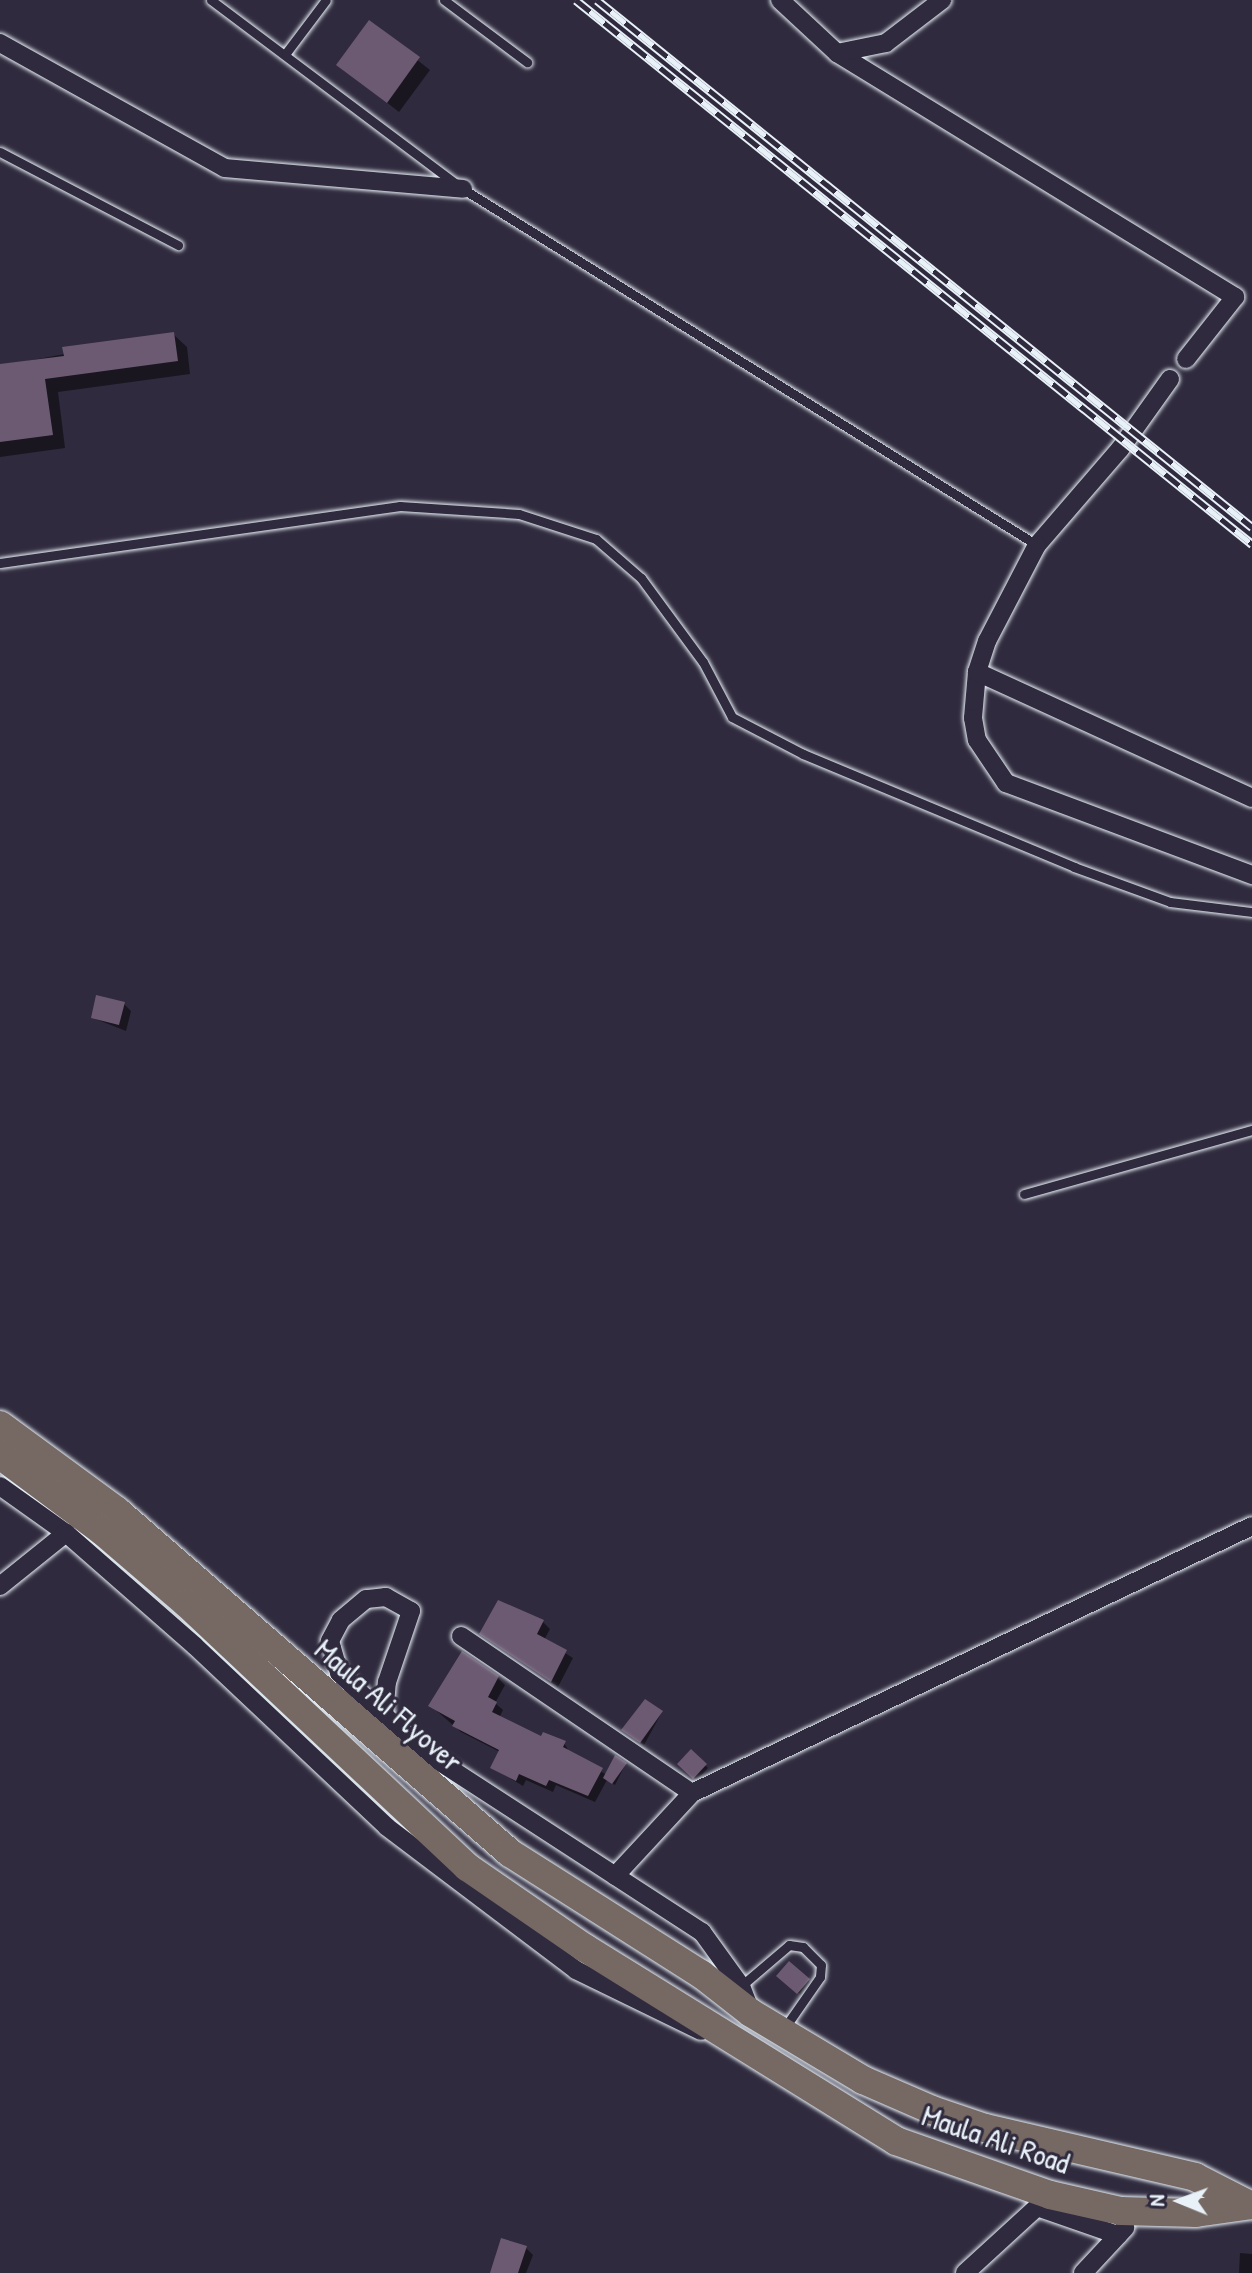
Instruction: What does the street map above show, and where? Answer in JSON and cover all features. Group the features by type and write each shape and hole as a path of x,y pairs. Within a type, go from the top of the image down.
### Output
{"main road":[{"name":"Maula Ali Flyover","path":"0,1425 117,1511 510,1853 701,1974 751,2013"},
{"name":"Maula Ali Flyover","path":"0,1455 102,1531 186,1603 467,1867 745,2047"},
{"name":"Maula Ali Road","path":"751,2013 863,2080 985,2128 1195,2177 1251,2205"},
{"name":"Maula Ali Road","path":"745,2047 896,2141 1044,2201 1138,2214 1251,2205"},
{"path":"802,2084 819,2053"},
{"path":"972,2171 985,2128"}],"street":[{"path":"780,0 837,53 1235,297 1186,359"},
{"path":"837,53 886,43 942,0"},
{"path":"0,43 225,168 463,189"},
{"path":"1170,379 1120,449 1037,545 977,672 977,740 1006,783 1252,875"},
{"path":"977,672 1252,798"},
{"path":"0,1486 66,1533 387,1827 475,1896 614,1991 745,2047"},
{"path":"615,1876 692,1793 1252,1526"},
{"path":"0,1586 66,1533"},
{"path":"384,1715 387,1682 411,1611 386,1597 351,1607 330,1641 339,1673 384,1715 423,1751 702,1932 741,1986 751,2013"},
{"path":"461,1636 692,1793"},
{"path":"965,2273 1044,2201 1118,2235"},
{"path":"1083,2273 1138,2214"}],"lane":[{"path":"211,0 286,53 463,189 1037,545"},
{"path":"286,53 326,0"},
{"path":"444,0 527,62"},
{"path":"0,152 178,245"},
{"path":"0,563 400,506 519,514 596,539 641,578 703,662 732,717 803,754 1074,867 1170,902 1252,912"},
{"path":"1024,1194 1252,1130"},
{"path":"741,1986 789,1945 803,1947 821,1965 820,1977 782,2030"}],"building":[{"path":"369,20 420,57 387,103 336,65"},
{"path":"174,332 178,361 45,379 53,435 0,442 0,364 64,356 62,347"},
{"path":"96,995 125,1002 119,1025 91,1018"},
{"path":"498,1600 544,1620 537,1634 567,1650 551,1682 479,1634"},
{"path":"462,1651 499,1676 488,1697 497,1702 492,1712 541,1736 543,1732 566,1741 563,1747 603,1768 588,1796 549,1780 546,1786 519,1774 516,1781 490,1768 499,1750 452,1726 455,1721 428,1706"},
{"path":"645,1699 663,1711 640,1743 621,1730"},
{"path":"691,1749 707,1764 693,1779 677,1764"},
{"path":"615,1755 627,1763 612,1784 603,1778"},
{"path":"789,1961 810,1979 797,1994 776,1976"},
{"path":"501,2238 527,2246 518,2273 490,2273"}],"railway":[{"path":"576,0 1252,544"},
{"path":"597,0 1252,527"}]}
